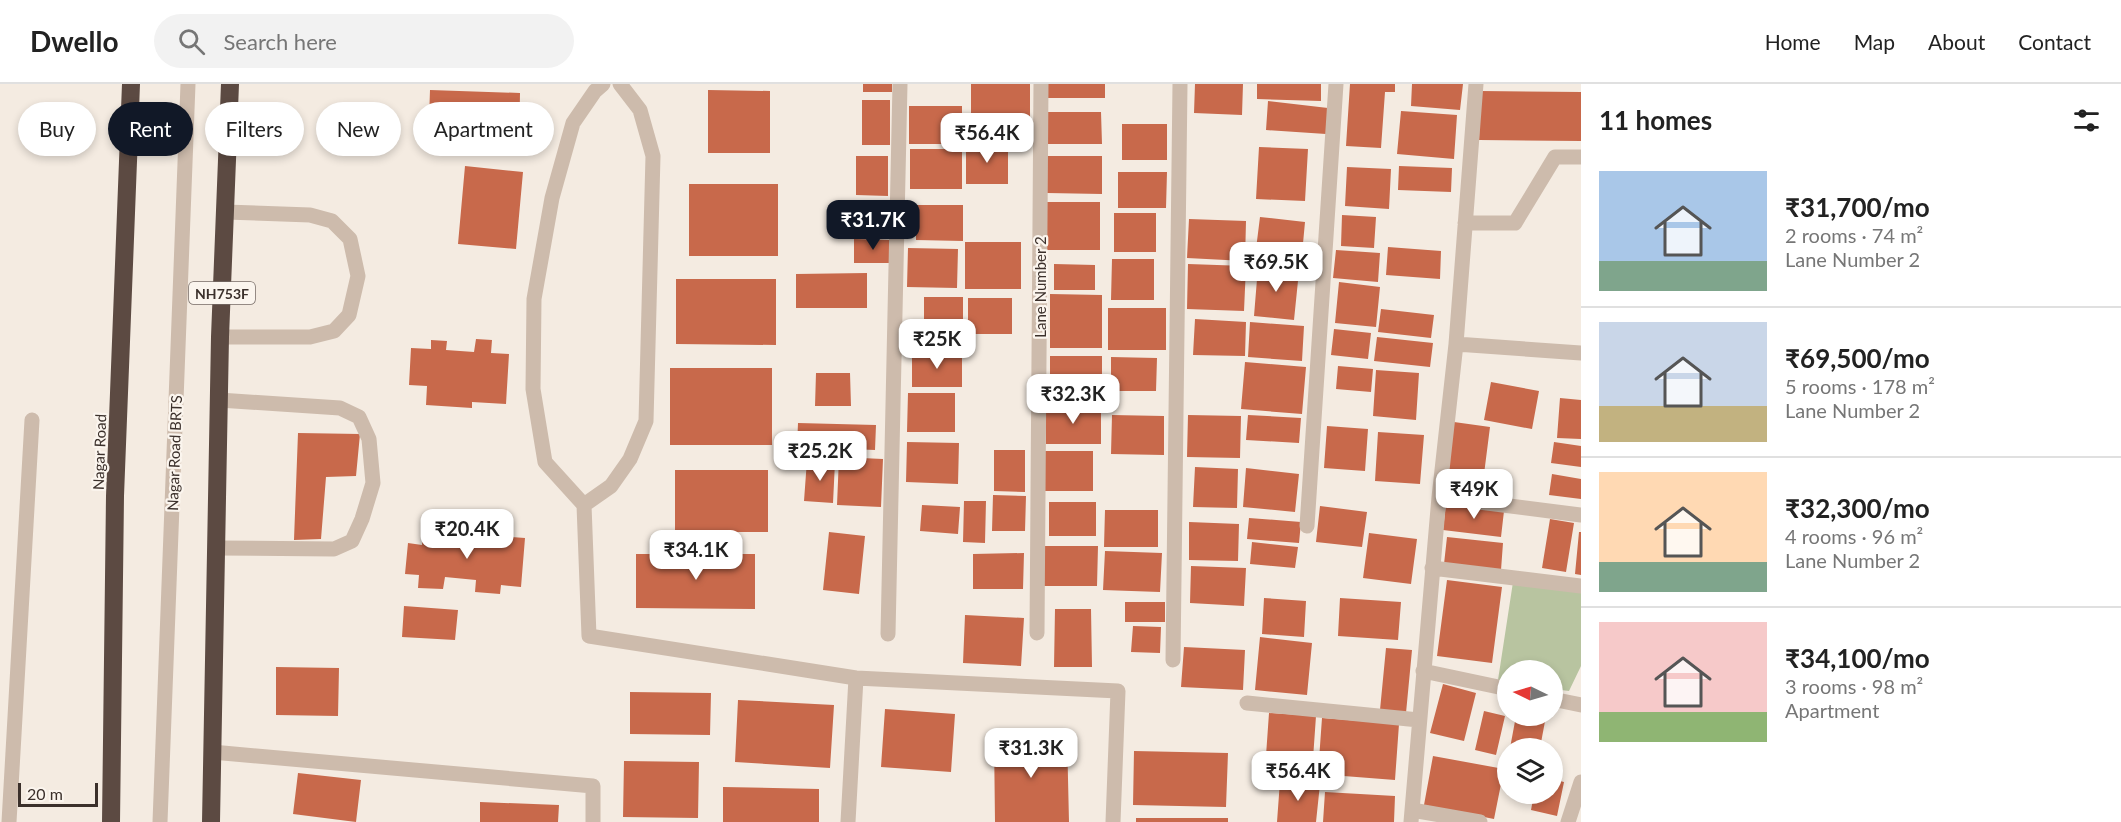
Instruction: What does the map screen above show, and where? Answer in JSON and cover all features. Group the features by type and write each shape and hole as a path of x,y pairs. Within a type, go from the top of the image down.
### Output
{"highway":[{"name":"Nagar Road","path":"111,822 115,496 131,84"},
{"name":"NH753F","path":"211,822 220,337 231,84"}],"street":[{"name":"Nagar Road BRTS","path":"160,822 188,84"},
{"path":"603,84 595,91 573,123 552,198 534,298 533,389 545,462 584,505 589,636 856,678 1118,691 1113,822"},
{"path":"584,505 611,486 630,459 646,421 653,156 640,110 620,84"},
{"path":"888,634 900,84"},
{"name":"Lane Number 2","path":"1037,633 1041,84"},
{"path":"1173,660 1180,84"},
{"path":"1307,526 1336,84"},
{"path":"1476,84 1456,344 1432,568 1411,816 1480,822"},
{"path":"1465,223 1515,223 1555,157 1581,157"},
{"path":"220,337 310,337 334,332 349,315 358,276 350,239 332,221 310,215 225,212"},
{"path":"1456,344 1581,352"},
{"path":"216,548 334,549 352,541 362,519 373,483 369,439 359,417 340,408 219,400"},
{"path":"9,822 32,420"},
{"path":"1439,497 1581,515"},
{"path":"1432,568 1581,586"},
{"path":"1423,671 1497,687"},
{"path":"848,822 856,678"},
{"path":"1563,701 1581,705"},
{"path":"1247,703 1419,720"},
{"path":"0,721 14,732"},
{"path":"212,752 592,786 593,822"},
{"path":"1568,822 1581,782"}],"green space":[{"path":"1513,582 1581,593 1581,666 1569,691 1563,690 1563,660 1501,660"}],"building":[{"path":"863,84 892,84 892,92 863,92"},
{"path":"971,84 1030,84 1030,130 971,130"},
{"path":"1048,84 1105,84 1105,98 1048,98"},
{"path":"1195,84 1243,84 1242,115 1194,113"},
{"path":"1257,84 1321,84 1321,101 1257,99"},
{"path":"1350,84 1395,84 1395,92 1385,92 1381,148 1346,146"},
{"path":"1412,84 1463,84 1460,110 1411,106"},
{"path":"430,90 520,93 520,102 430,102"},
{"path":"708,90 770,91 770,153 708,153"},
{"path":"1480,91 1581,92 1581,141 1479,140"},
{"path":"862,100 890,100 890,145 862,145"},
{"path":"1268,101 1328,108 1326,134 1266,130"},
{"path":"909,106 962,106 962,144 909,144"},
{"path":"1401,111 1457,115 1454,159 1397,154"},
{"path":"1046,112 1101,112 1102,144 1046,144"},
{"path":"1122,124 1167,124 1167,160 1122,160"},
{"path":"966,145 1008,145 1008,184 966,184"},
{"path":"1259,147 1308,149 1305,201 1256,199"},
{"path":"910,149 962,149 962,189 910,189"},
{"path":"856,156 888,156 888,196 856,195"},
{"path":"1047,156 1102,156 1102,194 1047,193"},
{"path":"465,166 523,172 516,249 458,244"},
{"path":"1399,166 1452,168 1451,192 1398,190"},
{"path":"1347,167 1391,169 1389,209 1345,206"},
{"path":"1118,172 1167,172 1166,208 1118,208"},
{"path":"689,184 778,184 778,256 689,256"},
{"path":"1044,202 1100,202 1100,250 1045,250"},
{"path":"916,205 963,205 963,241 916,240"},
{"path":"855,207 887,207 887,234 855,235"},
{"path":"1114,213 1156,213 1156,252 1114,252"},
{"path":"1342,215 1376,217 1374,248 1341,246"},
{"path":"1260,217 1305,222 1302,254 1256,249"},
{"path":"1189,219 1246,221 1245,261 1187,258"},
{"path":"854,239 891,240 892,263 854,263"},
{"path":"965,242 1021,242 1021,289 965,289"},
{"path":"1388,247 1441,251 1440,279 1386,275"},
{"path":"908,248 958,249 957,288 907,287"},
{"path":"1336,250 1380,253 1378,282 1333,278"},
{"path":"1112,259 1154,259 1154,300 1111,300"},
{"path":"1054,264 1095,265 1095,290 1054,290"},
{"path":"1188,264 1246,266 1244,311 1187,309"},
{"path":"1258,267 1299,271 1294,320 1254,316"},
{"path":"867,273 867,308 796,308 796,274"},
{"path":"676,279 776,279 776,345 676,344"},
{"path":"1339,282 1380,287 1376,327 1335,323"},
{"path":"1050,294 1102,295 1102,348 1050,348"},
{"path":"924,297 963,297 963,338 924,338"},
{"path":"968,298 1012,298 1012,334 968,334"},
{"path":"1108,308 1166,308 1166,350 1108,350"},
{"path":"1381,309 1434,315 1431,338 1378,332"},
{"path":"1195,319 1246,322 1245,356 1193,355"},
{"path":"1250,322 1304,326 1302,361 1248,357"},
{"path":"1334,329 1371,333 1368,359 1331,355"},
{"path":"1377,337 1433,343 1430,367 1374,361"},
{"path":"476,339 492,340 491,353 509,354 506,404 472,402 472,408 426,405 427,386 409,385 411,348 431,349 431,340 447,341 446,350 474,352"},
{"path":"912,352 962,352 962,387 912,387"},
{"path":"1050,356 1102,356 1102,393 1050,393"},
{"path":"1111,357 1157,358 1156,391 1111,391"},
{"path":"1245,362 1306,367 1302,414 1241,409"},
{"path":"1338,366 1373,369 1371,392 1336,389"},
{"path":"670,368 772,368 772,445 670,445"},
{"path":"1376,370 1419,373 1416,420 1373,416"},
{"path":"816,373 850,373 851,406 815,406"},
{"path":"1491,382 1539,391 1532,429 1484,420"},
{"path":"908,393 955,393 955,432 907,432"},
{"path":"1560,398 1581,400 1581,439 1557,438"},
{"path":"1046,406 1101,407 1101,444 1046,444"},
{"path":"1112,415 1164,416 1164,455 1111,454"},
{"path":"1188,415 1241,416 1240,458 1187,457"},
{"path":"1248,415 1301,418 1299,443 1246,440"},
{"path":"1454,422 1490,427 1483,482 1447,477"},
{"path":"798,423 876,425 875,450 797,447"},
{"path":"1327,426 1368,429 1365,471 1324,468"},
{"path":"1378,432 1424,435 1420,484 1375,481"},
{"path":"298,433 360,434 356,476 326,477 321,539 294,540"},
{"path":"907,442 959,443 958,484 906,482"},
{"path":"1554,442 1581,446 1581,467 1551,463"},
{"path":"994,450 1025,450 1025,492 994,491"},
{"path":"1044,451 1093,451 1093,491 1044,491"},
{"path":"839,457 883,459 881,507 837,505"},
{"path":"807,460 835,462 833,503 804,501"},
{"path":"1195,467 1238,469 1237,508 1193,507"},
{"path":"1246,468 1299,474 1295,512 1243,507"},
{"path":"675,470 768,470 768,532 675,532"},
{"path":"1552,474 1581,479 1581,499 1549,495"},
{"path":"993,495 1026,496 1025,531 992,531"},
{"path":"964,501 986,501 985,543 963,542"},
{"path":"1049,502 1096,502 1096,536 1049,536"},
{"path":"1446,504 1504,511 1501,537 1443,530"},
{"path":"922,505 960,507 958,534 920,531"},
{"path":"1320,506 1367,512 1362,547 1316,542"},
{"path":"1105,510 1158,510 1158,547 1104,547"},
{"path":"1249,518 1301,522 1299,543 1247,539"},
{"path":"1550,519 1574,523 1566,572 1542,568"},
{"path":"1189,522 1239,524 1238,561 1189,560"},
{"path":"423,530 525,538 521,587 501,585 500,594 475,592 476,580 445,577 443,589 418,588 419,575 405,574 408,543 422,545"},
{"path":"829,532 865,536 859,594 823,590"},
{"path":"1579,532 1581,532 1581,575 1575,574"},
{"path":"1369,533 1417,539 1411,584 1363,578"},
{"path":"1447,537 1503,543 1501,570 1444,564"},
{"path":"1252,542 1298,547 1295,568 1250,564"},
{"path":"1042,546 1098,546 1097,586 1042,586"},
{"path":"1105,551 1162,553 1160,592 1103,590"},
{"path":"1024,553 1023,589 973,589 973,554"},
{"path":"636,554 755,554 755,609 636,608"},
{"path":"1191,566 1246,568 1244,606 1190,603"},
{"path":"1447,580 1502,587 1492,663 1437,656"},
{"path":"1264,598 1306,601 1304,637 1262,634"},
{"path":"1340,598 1401,602 1398,640 1338,636"},
{"path":"1125,602 1165,602 1165,622 1125,622"},
{"path":"404,606 458,610 455,640 402,637"},
{"path":"1055,609 1091,609 1092,667 1054,667"},
{"path":"965,615 1024,618 1021,666 963,663"},
{"path":"1133,626 1161,627 1160,653 1131,652"},
{"path":"1260,637 1312,643 1307,695 1255,690"},
{"path":"1184,647 1245,650 1243,690 1181,687"},
{"path":"1386,648 1412,650 1406,713 1380,710"},
{"path":"276,667 339,668 338,716 276,715"},
{"path":"1443,684 1476,693 1464,741 1430,733"},
{"path":"630,692 711,693 710,735 630,734"},
{"path":"738,700 834,705 830,768 735,762"},
{"path":"885,709 955,714 951,772 881,767"},
{"path":"1484,711 1497,714 1497,726 1503,726 1500,738 1497,738 1496,755 1475,750"},
{"path":"1269,713 1316,716 1312,773 1265,770"},
{"path":"1322,718 1399,724 1395,780 1318,774"},
{"path":"1514,726 1544,726 1542,738 1512,738"},
{"path":"1067,735 1069,822 995,822 994,737"},
{"path":"1134,751 1228,753 1226,807 1133,805"},
{"path":"1433,756 1497,768 1497,804 1494,819 1424,805"},
{"path":"624,761 699,762 698,818 623,817"},
{"path":"298,773 361,780 356,822 293,814"},
{"path":"1280,781 1320,784 1316,822 1277,822"},
{"path":"723,787 819,789 819,822 723,822"},
{"path":"1325,792 1395,796 1394,822 1323,822"},
{"path":"480,802 559,805 558,822 480,822"},
{"path":"1532,804 1559,804 1557,816 1531,810"},
{"path":"1136,818 1228,818 1228,822 1136,822"}]}
